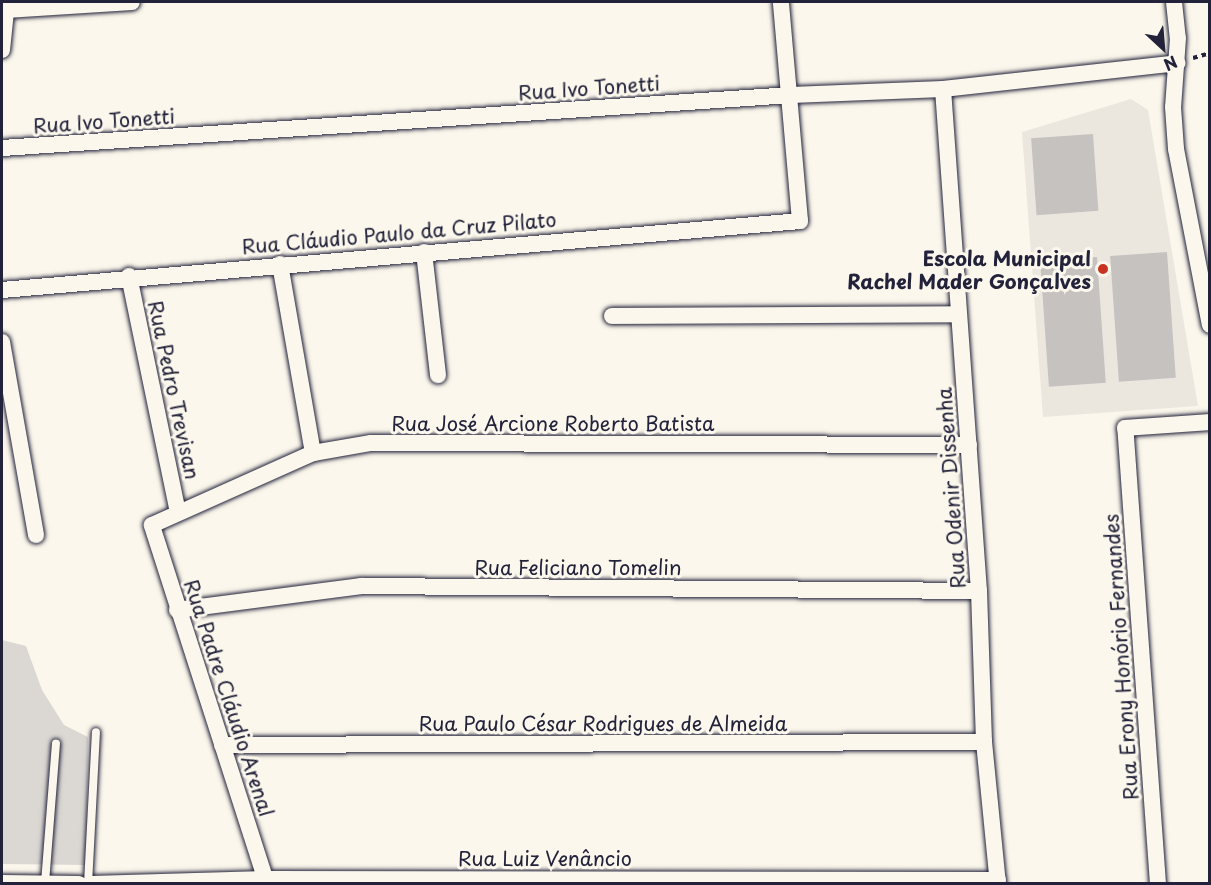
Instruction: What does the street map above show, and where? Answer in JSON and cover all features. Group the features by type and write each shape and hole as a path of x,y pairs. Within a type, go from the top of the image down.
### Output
{"street":[{"path":"2,50 7,6 132,2"},
{"path":"781,2 791,95"},
{"path":"1174,2 1178,63 1173,107 1176,148 1209,325"},
{"name":"Rua Ivo Tonetti","path":"2,148 791,95 943,89 1178,63"},
{"name":"Rua Odenir Dissenha","path":"943,89 979,591 984,742 998,882"},
{"name":"Rua Cláudio Paulo da Cruz Pilato","path":"2,290 129,276 800,221 791,95"},
{"path":"424,252 438,375"},
{"path":"280,264 313,453"},
{"name":"Rua Pedro Trevisan","path":"129,276 178,512"},
{"path":"612,316 959,314"},
{"path":"2,342 36,535"},
{"name":"Rua Erony Honório Fernandes","path":"1158,884 1125,429 1209,422"},
{"name":"Rua José Arcione Roberto Batista","path":"152,525 313,453 371,443 969,445"},
{"name":"Rua Padre Cláudio Arenal","path":"152,525 177,610 266,881"},
{"name":"Rua Feliciano Tomelin","path":"177,610 361,586 979,591"},
{"name":"Rua Paulo César Rodrigues de Almeida","path":"222,745 984,742"},
{"name":"Rua Luiz Venâncio","path":"90,884 266,881 998,882"},
{"path":"2,883 79,884"}],"lane":[{"path":"90,884 96,732"},
{"path":"45,883 56,743"}],"shaded area":[{"name":"Escola Municipal Rachel Mader Gonçalves","path":"1131,99 1148,110 1198,406 1043,417 1022,132"},
{"path":"2,640 26,646 42,690 64,725 88,737 86,865 2,864"}],"building":[{"path":"1093,134 1098,211 1037,215 1031,138"},
{"path":"1167,252 1176,378 1119,382 1110,256"},
{"path":"1097,257 1106,383 1049,387 1040,261"}],"place":[{"name":"Escola Municipal Rachel Mader Gonçalves","path":"1103,269"}]}
